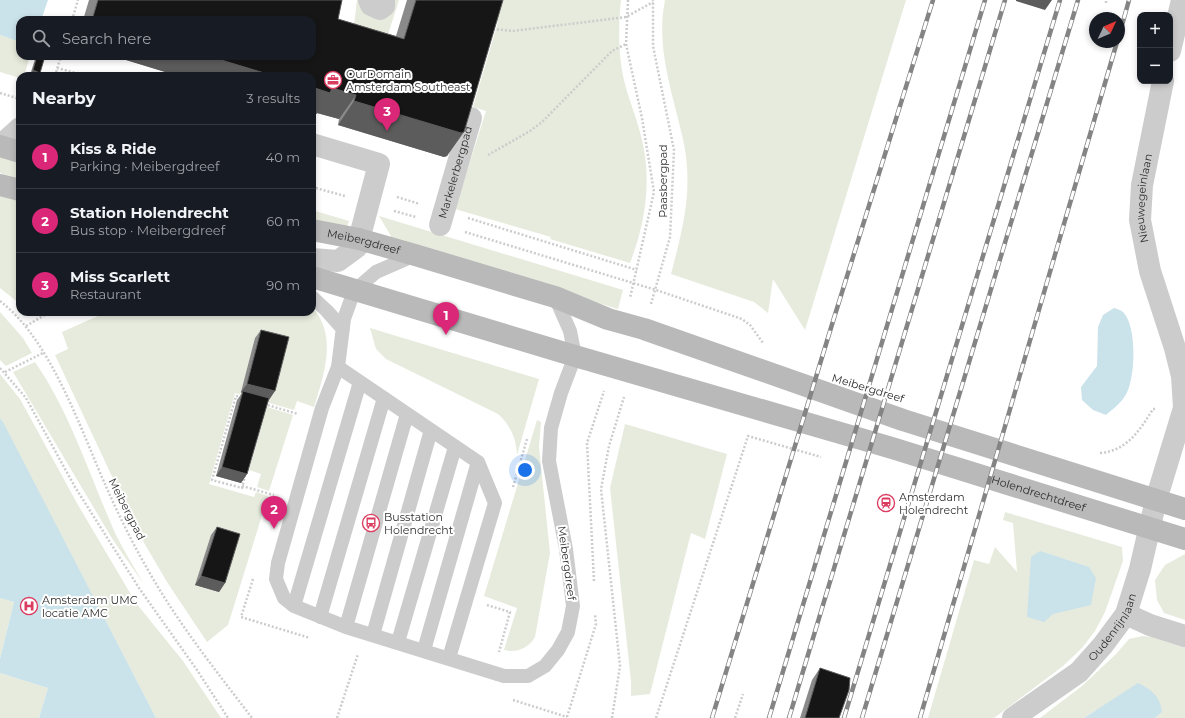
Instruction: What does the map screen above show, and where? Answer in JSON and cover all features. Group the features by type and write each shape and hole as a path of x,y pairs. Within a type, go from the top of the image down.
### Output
{"main road":[{"path":"0,146 16,151"},
{"path":"0,185 16,189"},
{"name":"Meibergdreef","path":"316,231 359,239 555,297 622,323 644,329 903,420 1156,500"},
{"path":"316,278 354,291 575,356 622,368"},
{"name":"Holendrechtdreef","path":"622,368 892,448 1185,539"},
{"path":"1156,500 1185,509"}],"street":[{"path":"369,0 371,5 378,9 384,7 384,0"},
{"path":"1171,48 1182,0"},
{"name":"Nieuwegeinlaan","path":"1156,500 1184,408 1182,376 1175,348 1150,271 1140,220 1142,185 1162,84"},
{"name":"Markelerbergpad","path":"442,218 471,118"},
{"path":"0,146 16,132"},
{"path":"316,145 380,164 357,248 338,261 316,259"},
{"name":"Oudenrijnlaan","path":"1014,718 1079,672 1103,645 1126,614 1140,569 1156,500"},
{"path":"1126,614 1150,625 1185,636"}],"lane":[{"name":"Meibergdreef","path":"415,255 376,272 354,291 344,319 338,367 322,408 278,563 276,580 284,598 294,606 346,627 373,634 504,676 528,676 545,666 558,650 568,632 573,606 566,549 549,461 551,428 561,393 575,356"},
{"path":"555,297 570,331 575,356"},
{"path":"316,301 343,329"},
{"path":"338,367 478,462 495,504 449,658"},
{"path":"294,606 360,382"},
{"path":"320,617 384,398"},
{"path":"346,627 407,414"},
{"path":"373,634 431,430"},
{"path":"398,642 455,447"},
{"path":"424,650 478,462"}],"path":[{"path":"73,16 78,0"},
{"name":"Paasbergpad","path":"622,323 634,284 654,192 642,118 626,44 626,17 628,0"},
{"path":"491,28 513,31 626,17 653,1"},
{"name":"Paasbergpad","path":"644,329 670,237 674,150 653,46 653,1"},
{"path":"456,169 482,159 530,131 542,122 612,51 626,44"},
{"path":"56,72 60,60"},
{"path":"58,68 72,72"},
{"path":"0,93 16,98"},
{"path":"372,190 442,218 637,270"},
{"path":"555,259 656,290 742,319 750,324 767,349"},
{"name":"Meibergpad","path":"0,301 16,314"},
{"name":"Meibergpad","path":"18,316 43,353 64,392 109,492 152,577 184,627 252,718"},
{"path":"26,326 43,316"},
{"path":"5,372 43,353"},
{"path":"0,368 26,398 75,486 139,588 197,670 228,718"},
{"path":"594,587 587,443 622,368"},
{"path":"612,718 620,666 601,489 622,368"},
{"path":"244,398 236,396 212,480 269,493"},
{"path":"258,402 293,412"},
{"path":"264,412 266,404"},
{"path":"1098,454 1116,450 1127,443 1139,432 1153,409 1184,408"},
{"path":"656,718 748,436"},
{"path":"242,486 246,471"},
{"path":"567,718 596,624 595,609"},
{"path":"337,718 358,653"},
{"path":"734,718 743,694"}],"shaded area":[{"path":"357,0 399,0 384,47 354,25"},
{"path":"493,0 621,0 619,33 621,66 642,140 645,156 647,187 640,233 630,263 550,239 551,237 455,209 486,111 473,107 498,22 488,18"},
{"path":"665,0 906,0 805,330 773,279 768,313 754,302 671,274 683,225 687,194 687,161 664,55 662,37"},
{"path":"0,35 16,41 16,60 29,60 25,72 16,72 16,77 0,72"},
{"path":"0,154 16,159 16,178 0,173"},
{"path":"0,192 16,197 16,301 0,288"},
{"path":"316,211 349,221 346,229 316,223"},
{"path":"379,216 623,290 618,309 390,240 391,236"},
{"path":"0,312 23,338 32,353 6,366 0,360"},
{"path":"316,312 320,318 325,330 327,343 325,369 314,407 297,401 294,410 235,393 209,484 254,497 256,492 268,496 228,625 207,642 167,582 140,536 55,355 68,349 62,332 98,316 316,316"},
{"path":"370,328 539,379 517,455 512,433 498,414 386,359 376,349"},
{"path":"35,362 48,382 70,424 116,535 143,583 113,540 13,372"},
{"path":"0,374 20,399 78,505 136,603 183,661 221,718 156,718 0,418"},
{"path":"267,407 293,415 269,491 257,487 261,474 249,470"},
{"path":"537,420 541,422 539,447 550,553 535,637 529,645 521,649 508,651 504,650 517,608 484,596"},
{"path":"625,424 727,454 705,539 691,533 650,694 631,696 631,681 610,488"},
{"path":"1005,512 1122,547 1123,561 1105,612 1095,631 1082,648 1063,666 994,718 928,718 974,560 989,564 995,547 1017,572 1013,523 1003,520"},
{"path":"1185,554 1185,620 1164,613 1157,600 1155,580 1165,565"},
{"path":"0,598 14,602 0,659"},
{"path":"1142,636 1153,637 1185,646 1185,718 1155,718 1162,712 1096,710 1084,718 1040,718 1082,686 1116,654 1129,639"},
{"path":"0,673 48,688 39,718 0,718"}],"water":[{"path":"0,0 48,0 42,16 16,16 16,41 0,35"},
{"path":"1114,308 1122,311 1128,319 1133,338 1133,362 1128,390 1124,398 1106,415 1093,410 1082,400 1081,387 1097,366 1098,327 1103,315"},
{"path":"0,418 156,718 39,718 48,688 0,673 0,659 14,602 0,598"},
{"path":"1040,551 1089,567 1096,578 1091,605 1053,614 1044,622 1027,617 1031,557"},
{"path":"1138,683 1154,694 1161,706 1162,712 1155,718 1084,718"}],"building":[{"path":"98,0 342,0 338,19 404,39 416,0 503,0 464,132 461,133 354,101 356,95 332,88 330,93 316,88 316,72 261,72 221,60 316,60 316,16 93,16"},
{"path":"36,60 44,60 40,72 33,70"},
{"path":"261,330 289,337 275,391 247,384"},
{"path":"243,391 269,398 247,474 222,467"},
{"path":"217,527 240,534 225,583 201,576"},
{"path":"820,668 850,678 849,690 839,718 805,718"}],"railway":[{"path":"712,718 933,0"},
{"path":"769,718 985,0"},
{"path":"789,718 1005,0"},
{"path":"844,718 1060,0"},
{"path":"862,718 1078,0"},
{"path":"1125,14 1129,0"},
{"path":"920,718 1115,48"}],"place":[{"name":"OurDomain Amsterdam Southeast","path":"333,80"},
{"name":"Miss Scarlett","path":"387,131"},
{"name":"Kiss & Ride","path":"446,335"},
{"name":"Amsterdam Holendrecht","path":"886,503"},
{"name":"Busstation Holendrecht","path":"371,523"},
{"name":"Station Holendrecht","path":"274,529"},
{"name":"Amsterdam UMC locatie AMC","path":"29,606"}]}
